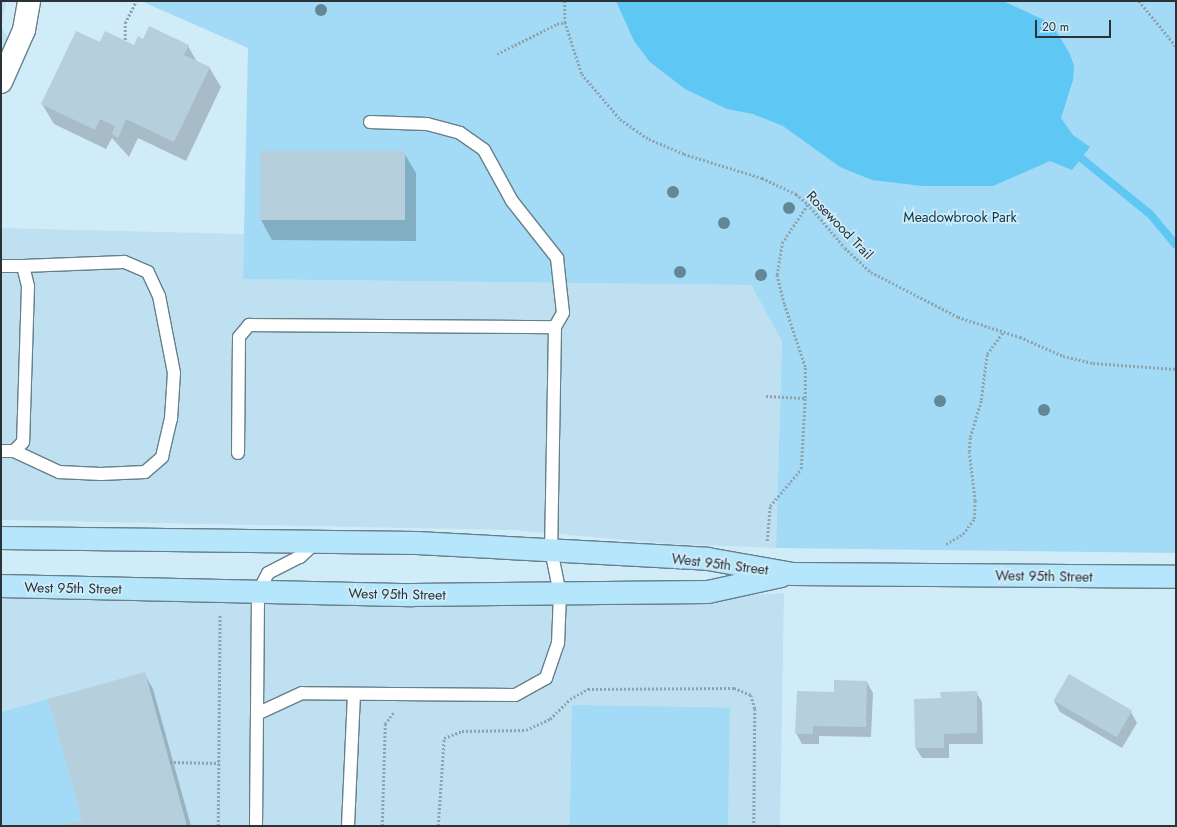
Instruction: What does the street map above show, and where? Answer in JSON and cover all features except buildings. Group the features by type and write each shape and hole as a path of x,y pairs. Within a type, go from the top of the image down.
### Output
{"main road":[{"name":"West 95th Street","path":"1,538 417,542 708,559 792,574 1176,577"},
{"name":"West 95th Street","path":"1,586 412,595 708,592 792,574"}],"street":[{"path":"1,82 24,30 29,1"}],"lane":[{"path":"259,713 302,693 354,695 515,695 546,678 558,643 560,594 551,550 556,327 563,313 557,258 512,201 484,150 460,133 427,124 370,122"},
{"path":"1,266 124,262 148,272 159,296 174,373 171,419 162,457 145,472 101,474 59,472 14,451 1,451"},
{"path":"14,451 23,442 28,286 23,266"},
{"path":"238,453 239,337 249,325 556,327"},
{"path":"256,826 259,713 258,592 268,573 300,557 317,541"},
{"path":"348,826 354,695"}],"path":[{"path":"125,40 125,23 136,1"},
{"name":"Rosewood Trail","path":"565,1 565,22 572,50 582,74 620,119 649,139 684,154 762,178 796,194 808,204 846,248 871,272 958,317 1003,332 1063,356 1093,363 1176,369"},
{"path":"1139,1 1176,46"},
{"path":"497,54 565,22"},
{"path":"767,541 770,506 801,469 805,398 805,367 779,286 778,275 782,243 808,204"},
{"path":"946,544 963,534 974,519 976,500 969,452 970,437 981,400 987,354 1003,332"},
{"path":"766,396 805,398"},
{"path":"218,826 220,612"},
{"path":"438,826 444,738 462,731 526,730 550,719 570,699 588,689 734,688 751,695 755,709 754,826"},
{"path":"382,826 385,724 394,712"},
{"path":"170,762 219,763"}],"shaded area":[{"path":"1,1 6,1 1,26"},
{"path":"616,1 1003,1 1044,20 1054,28 1070,54 1074,66 1073,80 1061,118 1073,135 1090,147 1072,170 1050,161 993,186 922,186 872,180 840,167 783,126 753,114 727,109 685,89 650,62 634,41"},
{"path":"1,26 8,38 1,56"},
{"path":"1,228 244,234 243,279 751,285 782,341 776,548 672,544 512,530 1,520"},
{"path":"784,593 780,826 1,826 1,596 598,605"}],"green space":[{"name":"Meadowbrook Park","path":"141,1 1176,1 1176,553 776,548 782,341 751,285 243,279 248,48"},
{"path":"48,699 82,819 56,826 1,826 1,712"},
{"path":"572,705 730,708 728,826 570,826"}],"waterway":[{"path":"1081,158 1150,214 1176,245"}]}
